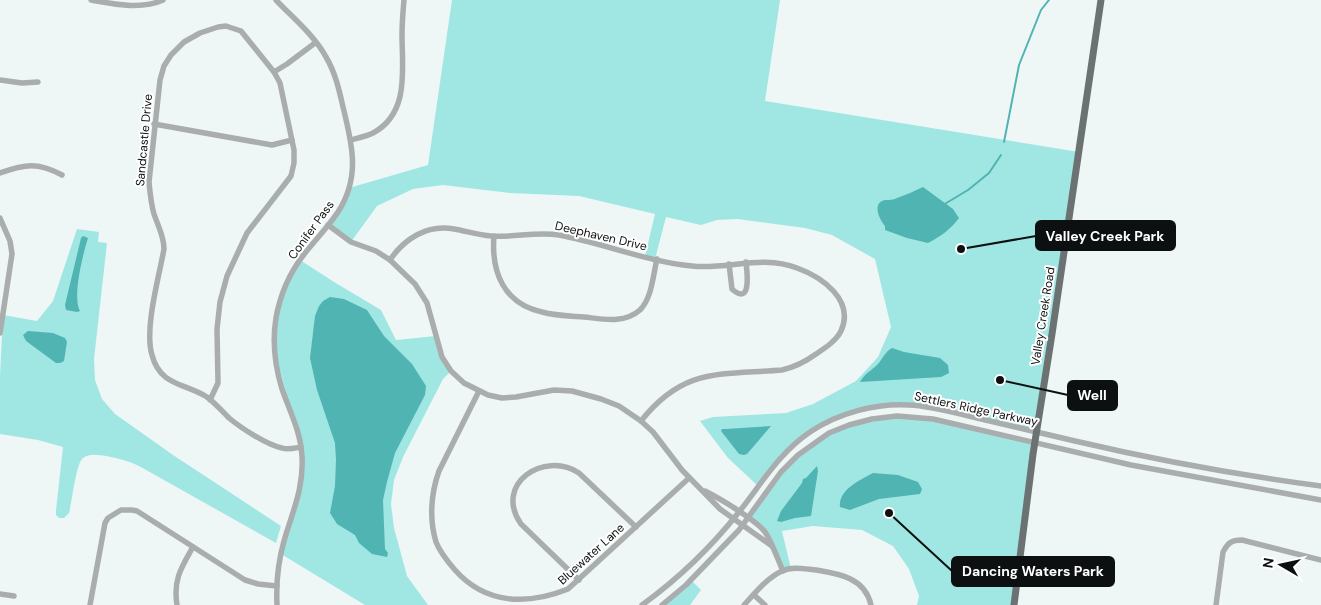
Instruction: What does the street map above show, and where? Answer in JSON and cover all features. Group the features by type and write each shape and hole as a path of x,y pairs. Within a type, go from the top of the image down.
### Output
{"main road":[{"name":"Valley Creek Road","path":"1014,605 1036,432 1101,0"}],"street":[{"path":"91,0 124,5 141,5 163,0"},
{"name":"Conifer Pass","path":"276,0 326,56 336,78 351,140 353,162 350,185 343,203 294,270 283,294 276,320 274,351 276,366 296,422 303,468 300,490 284,543 277,586 277,605"},
{"path":"351,140 373,133 381,127 391,116 400,100 403,88 402,33 404,0"},
{"name":"Sandcastle Drive","path":"210,400 218,383 217,329 223,290 234,259 247,233 291,176 295,156 283,94 274,72 241,31 226,26 200,33 184,42 171,55 164,66 160,80 150,169 150,198 164,242 164,249 150,328 150,348 155,364 174,383 200,393 230,419 269,443 284,449 301,447"},
{"path":"274,72 315,43"},
{"path":"0,80 22,83 38,82"},
{"path":"154,124 180,127 272,145 292,140"},
{"path":"0,174 17,167 30,165 41,166 62,176"},
{"path":"0,218 10,241 12,254 0,333"},
{"path":"328,225 351,242 376,251 390,260 415,284 427,303 442,357 452,372 464,382 488,395 502,398 554,390 572,391 609,402 629,412 657,436 689,478 720,509 772,546"},
{"name":"Deephaven Drive","path":"390,260 407,240 420,233 437,228 452,228 494,236 554,234 694,266 746,262 769,262 787,265 805,271 830,287 839,297 843,310 843,324 838,336 806,362 793,368 782,370 709,376 692,380 662,397 641,421"},
{"path":"494,236 494,264 500,281 515,300 543,313 614,320 628,317 639,310 647,300 657,259"},
{"path":"728,264 732,289 740,293 745,291 748,285 746,262"},
{"name":"Bluewater Lane","path":"479,391 434,484 432,522 437,543 459,575 472,586 496,600 521,604 539,602 560,594 579,580 689,478"},
{"name":"Settlers Ridge Parkway","path":"642,605 663,590 733,520 772,466 795,444 811,431 858,411 897,405 921,406 1133,454 1254,477 1321,486"},
{"name":"Settlers Ridge Parkway","path":"662,605 686,585 743,526 781,472 798,455 829,433 860,421 897,416 920,417 1131,465 1321,500"},
{"path":"579,580 520,524 515,516 512,509 512,497 514,490 524,477 548,465 556,464 572,468 636,527"},
{"path":"703,490 749,518 764,530 783,570"},
{"path":"90,605 105,523 116,512 127,509 137,512 245,580 258,584 277,586"},
{"path":"1216,605 1223,552 1227,544 1233,540 1242,540 1321,560"},
{"path":"176,605 175,589 178,574 193,547"},
{"path":"744,605 769,580 783,570 804,568 844,575 865,590 871,605"},
{"path":"0,594 14,596"},
{"path":"754,595 764,605"}],"shaded area":[{"path":"452,0 780,0 765,101 1079,152 1036,432 921,406 897,405 845,415 799,440 758,486 728,458 700,421 713,417 786,413 813,404 856,381 878,357 891,327 875,259 832,235 805,228 737,219 717,220 701,225 666,217 655,259 645,256 655,214 579,196 510,193 443,185 413,189 377,206 351,242 328,225 349,188 428,165"},
{"path":"923,187 953,209 959,218 956,222 928,243 885,230 878,212 878,204 885,200 896,199"},
{"path":"77,229 99,232 98,242 107,243 94,359 95,380 102,399 115,414 173,455 281,526 276,543 139,466 100,455 88,455 81,461 76,475 69,513 64,518 59,518 56,515 56,510 63,447 38,440 0,434 3,315 37,321 53,301"},
{"path":"83,236 88,238 79,275 77,296 80,311 77,312 66,310 65,305"},
{"path":"300,260 381,310 396,340 436,336 437,346 451,371 443,379 403,457 394,480 391,504 394,528 407,576 428,605 365,605 281,554 293,515 302,455 275,351 279,305"},
{"path":"330,297 344,299 367,310 384,336 412,364 426,386 425,395 395,453 387,482 383,500 387,557 372,554 359,543 355,535 337,524 330,513 335,486 335,443 317,390 310,358 315,316 319,306"},
{"path":"28,331 53,333 65,338 67,342 64,361 56,363 26,341 23,335"},
{"path":"892,348 940,358 948,365 949,373 941,377 860,382"},
{"path":"909,416 1035,443 1014,605 917,605 919,596 909,569 893,546 862,530 813,526 782,531 791,569 783,571 769,538 749,518 770,486 807,447 849,425"},
{"path":"771,426 747,454 744,455 739,454 721,431 722,429"},
{"path":"817,466 818,471 811,516 781,522 777,521 781,511 803,479"},
{"path":"873,473 898,475 918,482 922,489 920,494 879,499 850,510 840,507 840,501 846,491 856,482"},
{"path":"691,580 701,590 690,605 662,605"}],"waterway":[{"path":"1004,142 1019,65 1041,10 1049,0"},
{"path":"943,205 968,190 989,173 1001,155"}],"place":[{"name":"Valley Creek Park","path":"961,249"},
{"name":"Well","path":"1000,380"},
{"name":"Dancing Waters Park","path":"889,513"}]}
